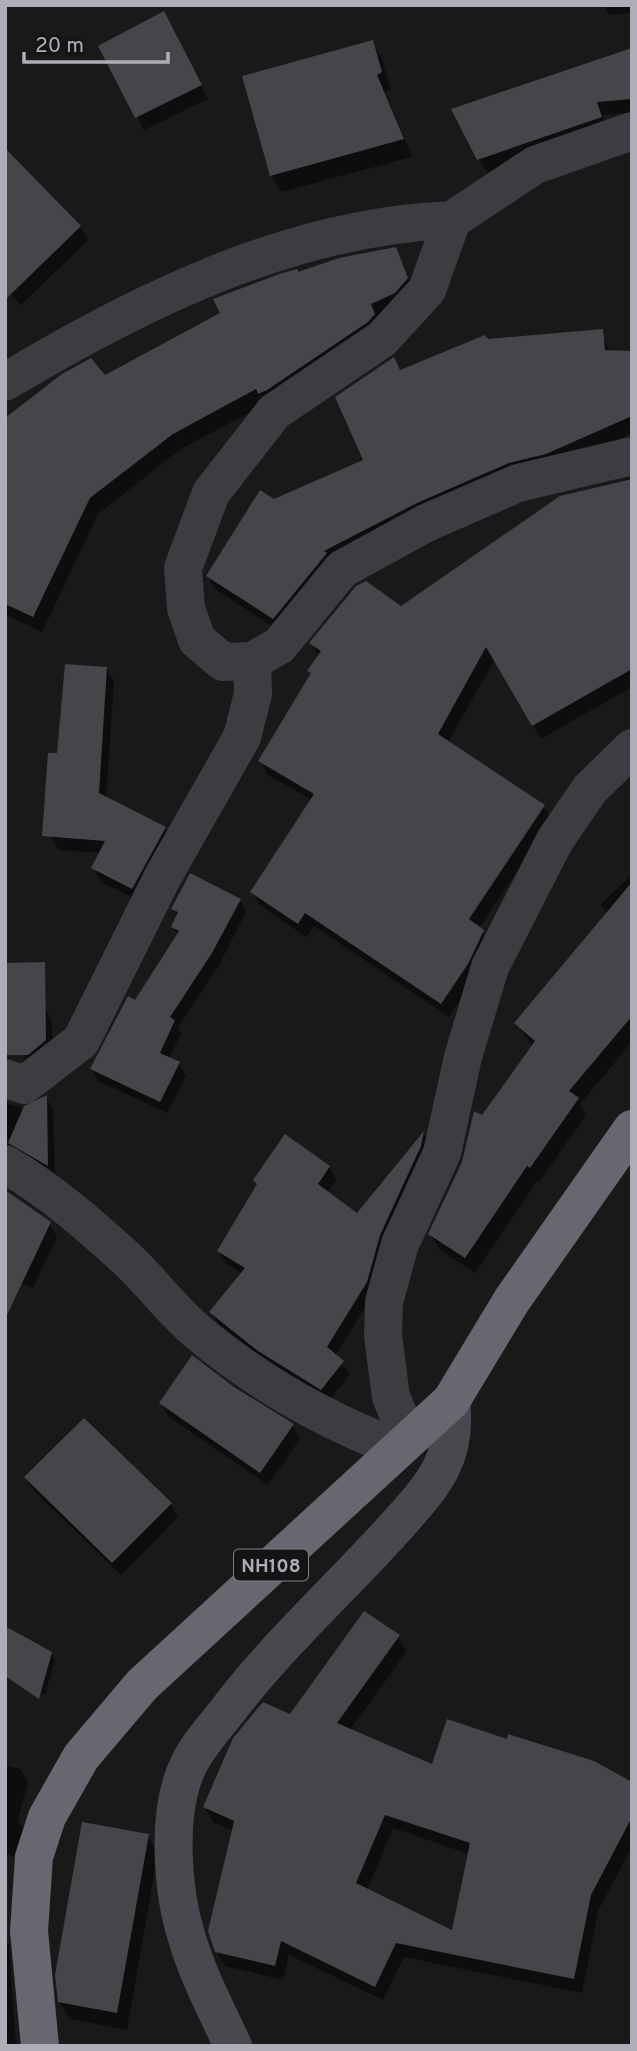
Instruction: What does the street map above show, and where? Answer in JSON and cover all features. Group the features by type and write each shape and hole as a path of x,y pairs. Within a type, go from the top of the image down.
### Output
{"highway":[{"name":"NH108","path":"40,2046 29,1931 34,1857 47,1817 81,1757 142,1685 402,1443 451,1401 512,1300 632,1129"}],"street":[{"path":"5,382 77,339 242,264 357,229 452,220 536,165 632,131"},
{"path":"452,220 428,290 382,338 274,412 211,493 183,568 187,608 197,640 223,662 252,661 279,646 342,569 426,523 518,483 632,456"},
{"path":"5,1078 24,1085 81,1041 162,878 242,737 253,694 252,661"},
{"path":"5,1164 56,1197 130,1263 198,1333 272,1389 349,1429 402,1443 391,1397 383,1336 384,1302 400,1244 442,1153 463,1057 490,967 555,841 590,789 632,748"},
{"path":"233,2046 187,1937 176,1874 175,1816 188,1766 249,1682 303,1623 352,1576 425,1493 443,1465 455,1428 451,1401"}],"building":[{"path":"164,11 202,85 135,118 98,46"},
{"path":"373,40 382,72 377,75 404,139 270,176 242,76"},
{"path":"632,48 632,99 597,102 602,117 477,160 451,109"},
{"path":"5,148 81,226 5,300"},
{"path":"396,247 408,278 395,293 371,304 375,314 368,322 267,390 258,394 256,389 173,434 90,498 33,617 5,604 5,418 62,374 91,358 105,375 220,313 213,299 282,273 298,269 298,272 339,258"},
{"path":"603,329 605,350 632,351 632,416 546,454 509,463 417,503 324,551 327,553 273,619 206,576 260,490 274,499 363,460 335,397 394,357 400,370 485,335 488,339"},
{"path":"632,479 632,669 532,726 486,647 438,734 545,805 469,919 484,930 468,964 441,1004 305,913 298,924 250,892 314,794 258,761 311,673 307,671 321,651 309,643 356,586 366,581 401,606 560,496"},
{"path":"65,664 107,667 99,793 166,827 132,889 91,868 105,841 42,836 48,753 57,753"},
{"path":"190,873 241,899 212,953 170,1017 175,1020 160,1053 180,1062 160,1102 90,1069 128,996 135,1000 179,931 171,927 178,912 171,909"},
{"path":"632,882 632,1016 569,1091 579,1098 530,1168 527,1166 465,1258 428,1234 462,1162 474,1111 482,1115 535,1041 514,1023"},
{"path":"45,962 46,1040 28,1055 5,1055 5,963"},
{"path":"47,1095 48,1166 8,1143 24,1106"},
{"path":"424,1131 421,1146 380,1235 367,1282 327,1347 344,1361 321,1390 258,1351 209,1312 245,1268 217,1251 257,1184 253,1180 285,1134 330,1166 318,1184 357,1213"},
{"path":"5,1190 51,1222 5,1319"},
{"path":"192,1355 234,1387 294,1424 260,1473 159,1403"},
{"path":"84,1418 172,1503 112,1563 24,1477"},
{"path":"364,1611 400,1635 337,1723 432,1764 447,1719 507,1739 508,1734 594,1761 632,1782 632,1817 591,1895 574,1979 396,1943 375,1987 281,1941 275,1966 215,1952 208,1931 234,1821 203,1807 233,1738 263,1702 290,1714","holes":["385,1815 470,1843 452,1930 356,1883"]},
{"path":"5,1626 52,1652 39,1699 5,1676"},
{"path":"82,1822 149,1834 117,2013 58,2002 55,1975"}]}
